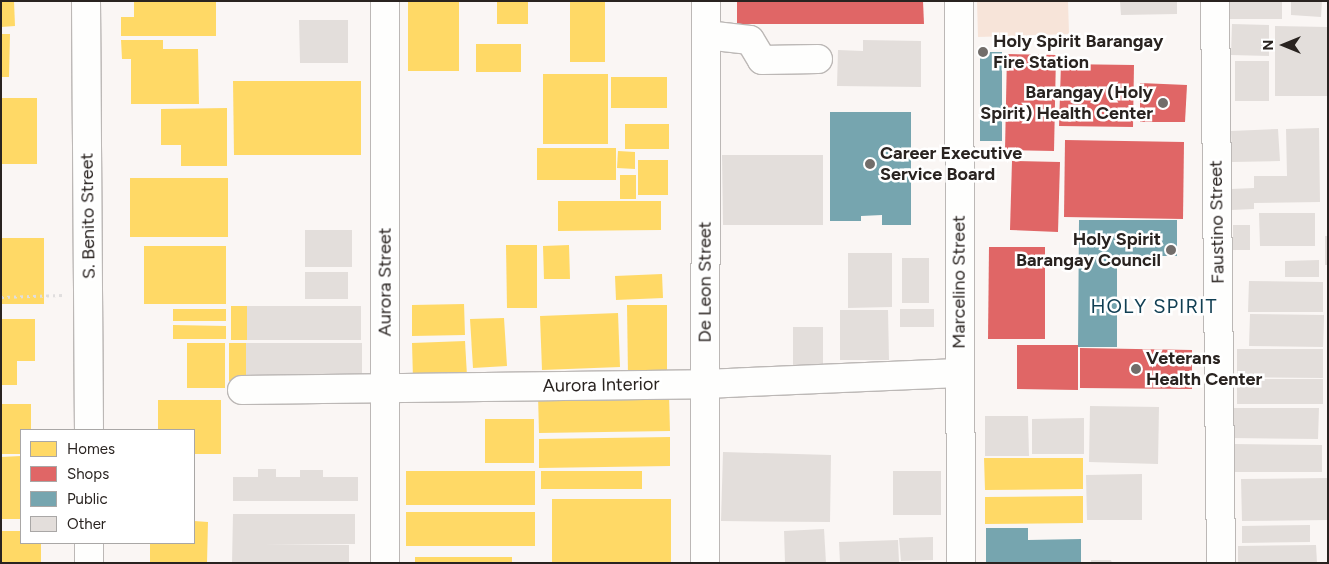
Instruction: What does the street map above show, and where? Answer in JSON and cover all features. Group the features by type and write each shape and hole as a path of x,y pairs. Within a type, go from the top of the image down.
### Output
{"street":[{"name":"S. Benito Street","path":"86,1 89,429"},
{"name":"Aurora Street","path":"385,1 385,563"},
{"name":"De Leon Street","path":"705,563 706,1"},
{"name":"Marcelino Street","path":"958,1 961,563"},
{"name":"Faustino Street","path":"1215,1 1221,563"},
{"path":"706,35 750,40 762,60 818,58"},
{"name":"Aurora Interior","path":"242,390 705,384 959,373"},
{"path":"89,544 89,563"}],"path":[{"path":"1,297 89,294"}],"shaded area":[{"path":"977,1 1068,1 1069,34 978,37"}],"building: Homes":[{"path":"1,1 14,1 15,26 1,27"},
{"path":"134,1 216,1 216,36 121,36 121,17 134,17"},
{"path":"408,1 459,1 459,71 408,71"},
{"path":"497,1 528,1 528,24 497,24"},
{"path":"570,1 605,1 605,62 570,62"},
{"path":"1,34 10,34 9,77 1,77"},
{"path":"121,40 163,40 163,49 198,49 199,104 131,104 131,59 122,59"},
{"path":"476,44 521,44 521,72 476,72"},
{"path":"543,74 608,74 608,144 543,144"},
{"path":"611,77 667,77 667,108 611,108"},
{"path":"233,81 361,81 361,155 234,155"},
{"path":"1,98 37,98 37,164 1,164"},
{"path":"227,108 227,166 181,166 181,145 161,145 161,109"},
{"path":"625,124 669,124 669,149 625,149"},
{"path":"537,148 616,148 616,180 537,180"},
{"path":"618,151 635,152 635,169 617,168"},
{"path":"638,160 668,160 668,195 638,195"},
{"path":"620,175 636,175 636,199 620,199"},
{"path":"130,178 228,178 228,237 130,237"},
{"path":"558,201 661,201 661,230 558,231"},
{"path":"1,238 44,238 44,304 1,304"},
{"path":"506,245 537,245 537,308 507,308"},
{"path":"569,245 570,279 544,279 543,246"},
{"path":"144,246 226,246 226,304 144,304"},
{"path":"662,274 663,298 616,300 615,276"},
{"path":"464,304 465,335 412,336 412,305"},
{"path":"627,305 667,305 667,375 628,376"},
{"path":"231,306 247,306 247,340 231,340"},
{"path":"173,309 226,309 226,321 173,321"},
{"path":"618,313 620,367 542,370 540,316"},
{"path":"504,318 507,366 473,368 470,319"},
{"path":"1,319 35,319 35,361 17,361 17,385 1,385"},
{"path":"173,325 226,326 226,339 173,339"},
{"path":"465,341 467,376 413,379 412,343"},
{"path":"187,343 225,343 225,388 187,388"},
{"path":"229,343 246,343 246,381 229,381"},
{"path":"669,394 670,431 539,433 538,395"},
{"path":"158,400 221,400 221,454 195,454 195,429 158,429"},
{"path":"1,404 31,404 31,429 20,429 20,454 1,454"},
{"path":"485,419 534,419 534,463 485,463"},
{"path":"670,437 670,466 539,468 539,439"},
{"path":"20,456 20,519 1,519 1,457"},
{"path":"984,458 1083,458 1083,489 985,490"},
{"path":"406,471 535,471 535,505 406,505"},
{"path":"541,471 642,471 642,489 541,489"},
{"path":"1083,496 1083,523 985,524 985,497"},
{"path":"552,499 671,499 671,563 552,563"},
{"path":"406,512 535,512 535,546 406,546"},
{"path":"195,521 208,522 207,563 150,563 150,544 195,544"},
{"path":"1,531 20,531 20,544 41,544 41,563 1,563"},
{"path":"415,557 512,557 512,563 415,563"}],"building: Shops":[{"path":"737,1 923,1 924,24 737,24"},
{"path":"1007,54 1056,55 1054,151 1005,150"},
{"path":"1061,64 1134,65 1133,127 1059,126"},
{"name":"Barangay (Holy Spirit) Health Center","path":"1140,83 1187,85 1185,122 1140,122"},
{"path":"1065,140 1184,142 1183,219 1064,217"},
{"path":"1012,161 1060,162 1058,232 1010,230"},
{"path":"989,247 1045,247 1045,339 988,339"},
{"path":"1017,345 1078,345 1078,390 1017,389"},
{"name":"Veterans Health Center","path":"1080,348 1192,350 1192,389 1080,388"}],"building: Public":[{"path":"980,52 1002,52 1002,141 980,141"},
{"name":"Career Executive Service Board","path":"830,112 911,112 911,225 882,225 882,215 861,216 861,221 830,221"},
{"path":"1079,220 1177,220 1177,256 1117,256 1117,347 1078,347"},
{"path":"986,528 1028,528 1028,540 1081,539 1081,563 986,563"}],"building: Other":[{"path":"1120,1 1177,1 1177,14 1121,15"},
{"path":"1226,1 1282,1 1282,19 1226,19"},
{"path":"1291,1 1322,1 1321,17 1291,15"},
{"path":"299,20 348,20 348,63 300,63"},
{"path":"1232,24 1269,25 1269,56 1231,55"},
{"path":"1275,26 1327,27 1327,96 1275,96"},
{"path":"863,40 921,41 921,87 837,86 838,50 863,51"},
{"path":"1235,61 1269,61 1269,101 1235,101"},
{"path":"1319,128 1320,202 1254,203 1254,209 1231,210 1231,189 1254,188 1254,176 1287,176 1286,129"},
{"path":"1278,129 1280,161 1232,162 1231,131"},
{"path":"722,155 823,155 823,225 723,225"},
{"path":"1259,213 1315,213 1315,246 1260,246"},
{"path":"1233,225 1250,225 1250,250 1233,250"},
{"path":"305,230 352,230 352,267 305,267"},
{"path":"1325,236 1328,236 1328,265 1325,265"},
{"path":"848,253 892,253 892,307 848,308"},
{"path":"902,258 929,258 929,303 902,303"},
{"path":"1319,260 1319,277 1285,277 1285,261"},
{"path":"305,272 348,272 348,299 305,299"},
{"path":"1249,281 1323,282 1323,312 1248,312"},
{"path":"247,306 361,306 361,340 247,340"},
{"path":"900,309 934,309 934,327 900,327"},
{"path":"840,310 888,310 889,360 840,360"},
{"path":"1250,314 1324,315 1323,347 1249,346"},
{"path":"793,327 823,327 823,365 793,365"},
{"path":"246,343 362,343 362,381 246,381"},
{"path":"1237,349 1323,349 1323,378 1237,377"},
{"path":"1237,379 1323,379 1323,404 1237,404"},
{"path":"1090,406 1159,407 1158,464 1089,462"},
{"path":"1232,408 1319,408 1318,439 1231,438"},
{"path":"985,416 1028,416 1029,456 985,456"},
{"path":"1084,418 1084,454 1032,454 1032,419"},
{"path":"1233,444 1322,445 1322,472 1232,472"},
{"path":"723,452 831,455 830,522 721,521"},
{"path":"258,469 276,469 276,477 300,477 300,470 323,470 323,477 358,477 358,501 233,501 233,477 258,477"},
{"path":"893,471 941,471 941,515 893,515"},
{"path":"1142,474 1142,520 1087,520 1086,475"},
{"path":"1327,478 1328,520 1242,521 1241,479"},
{"path":"233,514 355,514 355,544 264,544 349,545 349,563 232,563"},
{"path":"1310,525 1310,542 1242,543 1242,526"},
{"path":"824,529 826,563 785,563 784,531"},
{"path":"933,537 933,560 901,561 899,538"},
{"path":"898,540 899,562 840,563 839,542"},
{"path":"1316,545 1317,563 1238,563 1238,546"},
{"path":"1091,560 1111,560 1112,563 1091,563"}],"place":[{"name":"Holy Spirit Barangay Fire Station","path":"983,52"},
{"name":"Barangay (Holy Spirit) Health Center","path":"1163,103"},
{"name":"Career Executive Service Board","path":"870,164"},
{"name":"Holy Spirit Barangay Council","path":"1171,250"},
{"name":"Veterans Health Center","path":"1136,369"}],"district":[{"name":"HOLY SPIRIT","path":"1154,306"}]}
